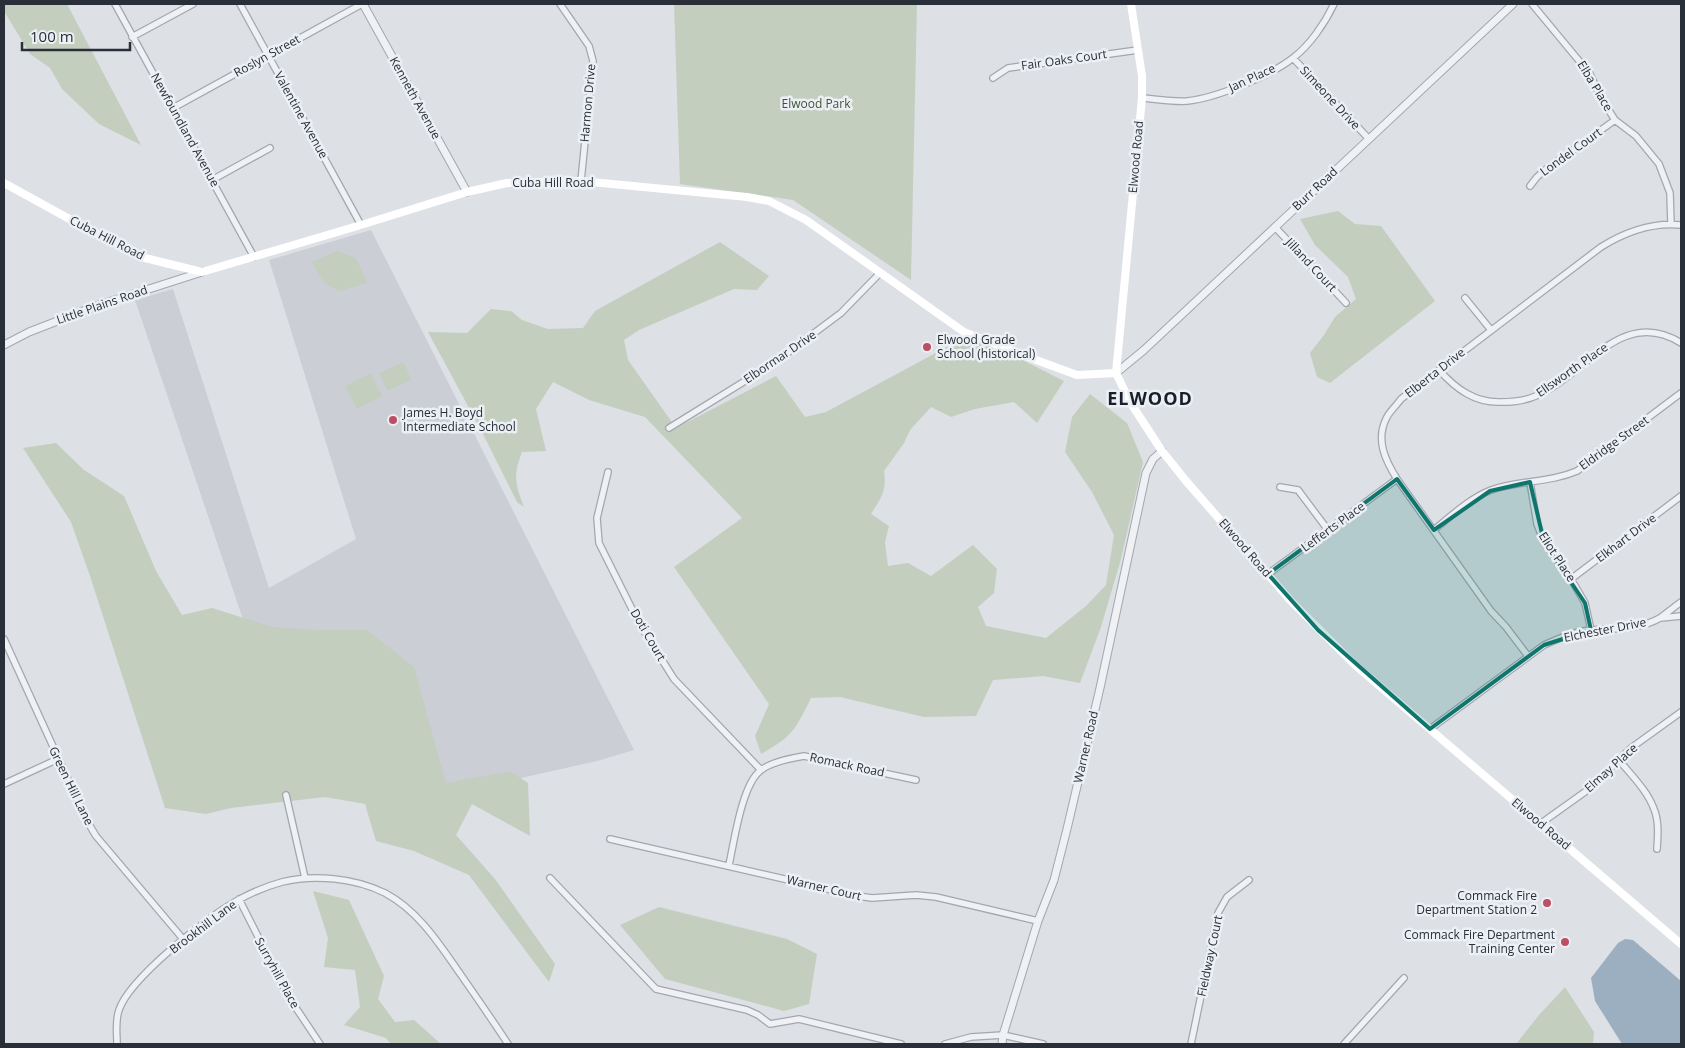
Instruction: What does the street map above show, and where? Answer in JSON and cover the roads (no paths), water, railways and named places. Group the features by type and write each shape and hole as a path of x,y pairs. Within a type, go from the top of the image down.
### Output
{"main road":[{"name":"Elwood Road","path":"1131,4 1142,76 1142,98 1116,373 1130,402 1162,451 1186,481 1318,630 1355,665 1540,824 1646,912 1681,944"},
{"name":"Cuba Hill Road","path":"4,183 145,258 202,272 467,192 507,183 581,181 747,197 769,201 806,220 964,332 1077,374 1116,373"}],"street":[{"name":"Newfoundland Avenue","path":"115,4 254,257"},
{"path":"132,36 193,4"},
{"name":"Valentine Avenue","path":"240,4 361,225"},
{"name":"Roslyn Street","path":"173,108 362,4"},
{"name":"Kenneth Avenue","path":"362,4 467,192"},
{"name":"Harmon Drive","path":"560,4 589,46 593,61 581,181"},
{"name":"Jan Place","path":"1142,98 1186,101 1204,98 1229,90 1265,74 1293,58 1306,45 1334,4"},
{"name":"Burr Road","path":"1116,373 1144,350 1513,4"},
{"name":"Elba Place","path":"1532,4 1590,74 1601,98 1615,120 1636,136 1659,164 1670,193 1671,224"},
{"name":"Fair Oaks Court","path":"993,78 1008,68 1138,50"},
{"name":"Simeone Drive","path":"1293,58 1368,138"},
{"name":"Londel Court","path":"1530,186 1545,170 1615,120"},
{"path":"212,180 270,148"},
{"name":"Elberta Drive","path":"1528,656 1491,611 1387,464 1380,436 1386,417 1401,399 1612,240 1649,226 1681,225"},
{"name":"Jilland Court","path":"1275,227 1346,303"},
{"name":"Little Plains Road","path":"4,345 29,332 81,312 202,272"},
{"name":"Elbormar Drive","path":"669,428 774,363 841,313 880,273"},
{"path":"1466,298 1491,330"},
{"name":"Ellsworth Place","path":"1439,370 1451,384 1463,393 1479,399 1493,402 1523,401 1539,395 1608,345 1626,336 1640,332 1656,333 1672,337 1681,343"},
{"name":"Eldridge Street","path":"1434,530 1473,500 1490,491 1564,477 1577,471 1681,393"},
{"name":"Warner Road","path":"1002,1044 1003,1035 1038,921 1054,880 1067,829 1100,688 1146,473 1153,459 1162,451"},
{"name":"Doti Court","path":"608,472 597,518 599,543 640,625 674,679 761,770"},
{"name":"Lefferts Place","path":"1268,574 1397,479"},
{"name":"Eliot Place","path":"1530,482 1537,524 1544,542 1571,579 1585,603 1591,630"},
{"path":"1280,487 1298,490 1328,530"},
{"name":"Elkhart Drive","path":"1571,579 1681,496"},
{"name":"Elchester Drive","path":"1430,729 1544,645 1562,637 1591,630 1633,627 1659,618 1681,602"},
{"path":"1659,618 1681,616"},
{"name":"Green Hill Lane","path":"4,639 86,821 96,836 183,939"},
{"name":"Elmay Place","path":"1540,824 1589,789 1632,748 1681,712"},
{"name":"Romack Road","path":"761,770 790,758 804,756 916,780"},
{"path":"4,784 58,760"},
{"path":"1619,760 1645,792 1654,809 1658,827 1657,848"},
{"path":"729,865 748,789 761,770"},
{"path":"286,795 305,878"},
{"name":"Warner Court","path":"610,839 858,896 872,898 916,895 936,897 1038,921"},
{"name":"Brookhill Lane","path":"117,1044 116,1027 119,1010 130,992 147,972 183,939 218,912 239,899 282,882 305,878 348,881 385,894 402,905 422,922 440,945 508,1044"},
{"path":"550,878 656,989 747,1010 770,1024 799,1019 901,1044"},
{"name":"Fieldway Court","path":"1191,1044 1218,913 1227,898 1249,880"},
{"name":"Surryhill Place","path":"239,899 288,996 320,1044"},
{"path":"1344,1044 1404,978"},
{"path":"945,1044 971,1037 1003,1035 1043,1044"}],"water":[{"path":"1625,939 1633,940 1681,981 1681,1044 1622,1044 1595,1001 1591,978 1618,943"}],"place":[{"name":"Elwood Grade School (historical)","path":"927,347"},
{"name":"James H. Boyd Intermediate School","path":"393,420"},
{"name":"Commack Fire Department Station 2","path":"1547,903"},
{"name":"Commack Fire Department Training Center","path":"1565,942"}],"district":[{"name":"ELWOOD","path":"1150,399"}],"park label":[{"name":"Elwood Park","path":"816,104"}]}
